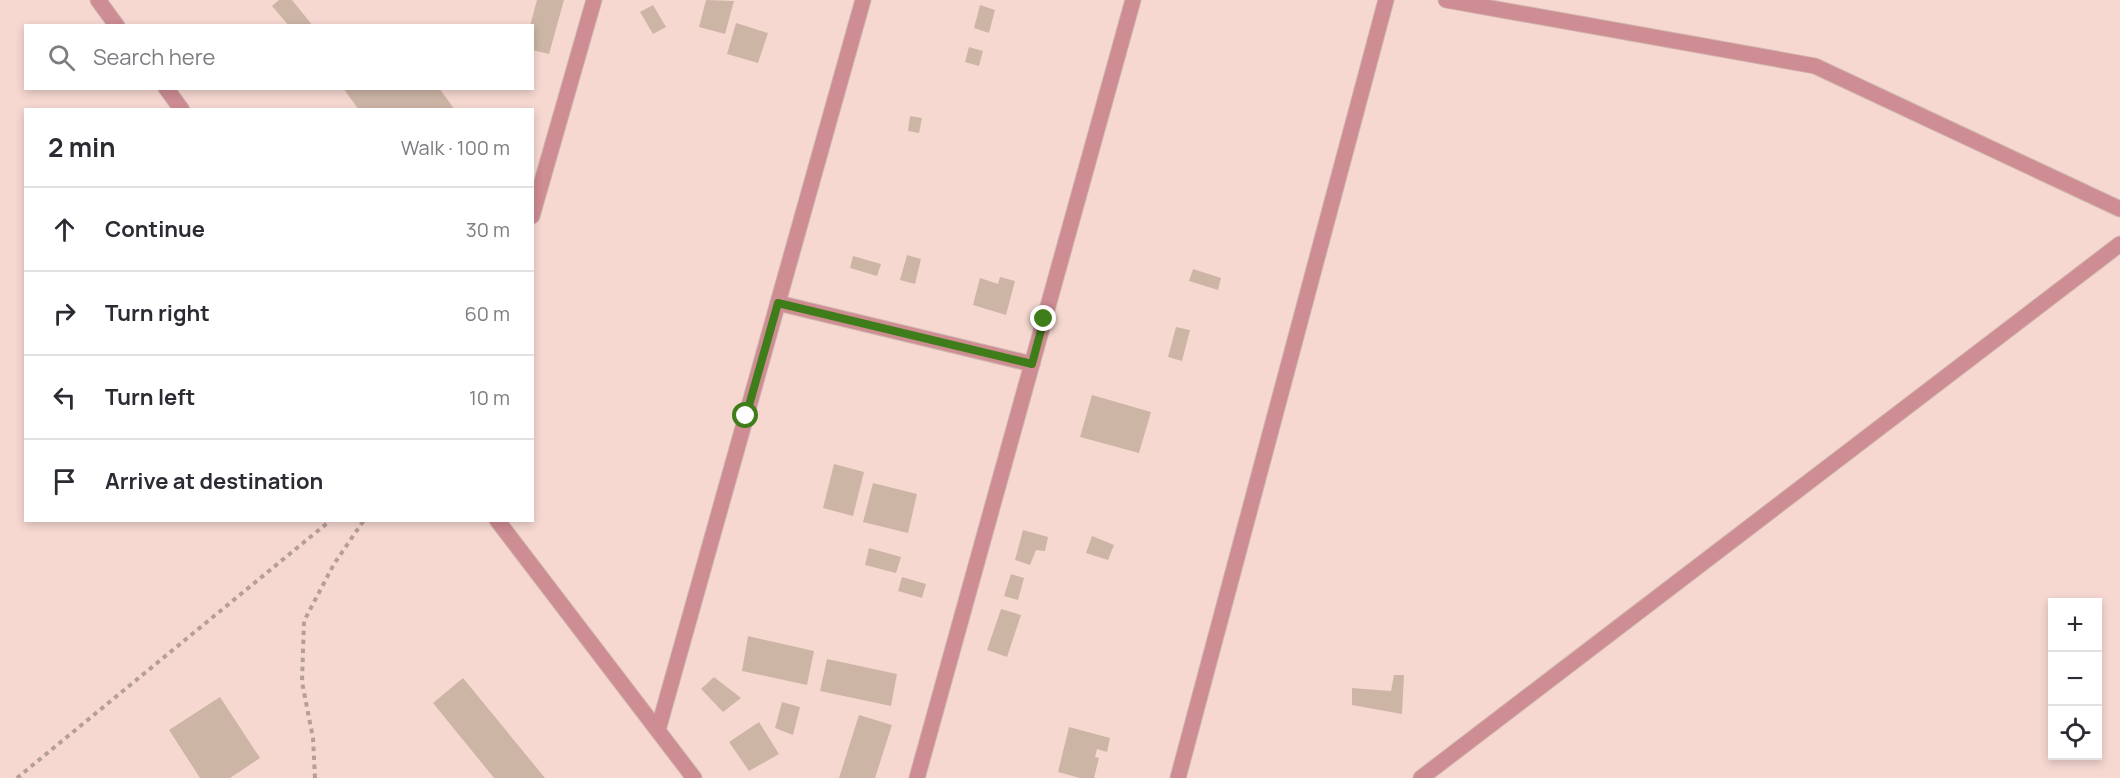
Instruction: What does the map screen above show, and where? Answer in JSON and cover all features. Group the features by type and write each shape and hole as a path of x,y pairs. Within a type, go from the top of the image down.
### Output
{"street":[{"path":"98,0 116,24"},
{"path":"534,209 594,0"},
{"path":"658,730 863,0"},
{"path":"917,778 1133,0"},
{"path":"1178,778 1386,0"},
{"path":"1446,0 1815,66 2120,209"},
{"path":"167,90 181,108"},
{"path":"1420,778 2120,244"},
{"path":"778,303 1032,364"},
{"path":"499,522 694,778"}],"path":[{"path":"17,778 328,522"},
{"path":"315,778 313,738 302,682 304,621 334,564 363,522"}],"building":[{"path":"279,0 292,0 311,24 287,24 272,6"},
{"path":"537,0 564,0 549,54 534,50 534,24 531,24"},
{"path":"706,0 734,1 725,34 699,27"},
{"path":"653,5 666,27 653,34 640,12"},
{"path":"980,5 995,10 989,33 974,28"},
{"path":"736,23 768,33 758,63 727,54"},
{"path":"969,47 983,51 979,66 965,62"},
{"path":"344,90 440,90 454,108 358,108"},
{"path":"910,116 922,118 919,133 908,131"},
{"path":"907,255 921,259 915,284 900,280"},
{"path":"853,256 881,264 877,276 850,268"},
{"path":"1193,269 1221,278 1218,290 1189,281"},
{"path":"1000,277 1015,281 1006,315 973,305 980,278 998,284"},
{"path":"1176,327 1190,330 1182,361 1168,357"},
{"path":"1092,395 1151,412 1139,453 1080,437"},
{"path":"834,464 864,472 853,516 823,508"},
{"path":"873,483 917,494 908,533 863,522"},
{"path":"1023,530 1048,537 1045,551 1036,550 1030,565 1015,560"},
{"path":"1092,536 1114,545 1108,560 1086,553"},
{"path":"869,548 901,557 896,573 865,565"},
{"path":"1011,574 1024,578 1018,600 1004,596"},
{"path":"902,577 926,584 922,598 898,591"},
{"path":"1001,609 1021,615 1007,657 987,650"},
{"path":"748,636 814,651 807,685 742,671"},
{"path":"827,659 897,674 891,706 820,691"},
{"path":"1394,675 1404,675 1402,714 1352,705 1352,688 1391,691"},
{"path":"714,677 741,698 723,712 701,689"},
{"path":"463,678 545,778 494,778 433,703"},
{"path":"220,697 260,758 230,778 200,778 169,730"},
{"path":"782,702 800,707 793,735 775,728"},
{"path":"859,715 892,725 875,778 839,778"},
{"path":"759,722 779,754 749,771 729,742"},
{"path":"1069,727 1110,738 1107,752 1097,749 1095,757 1099,758 1094,778 1080,778 1058,772"}],"route":[{"path":"746,416 778,303 1032,364 1044,319"}]}
